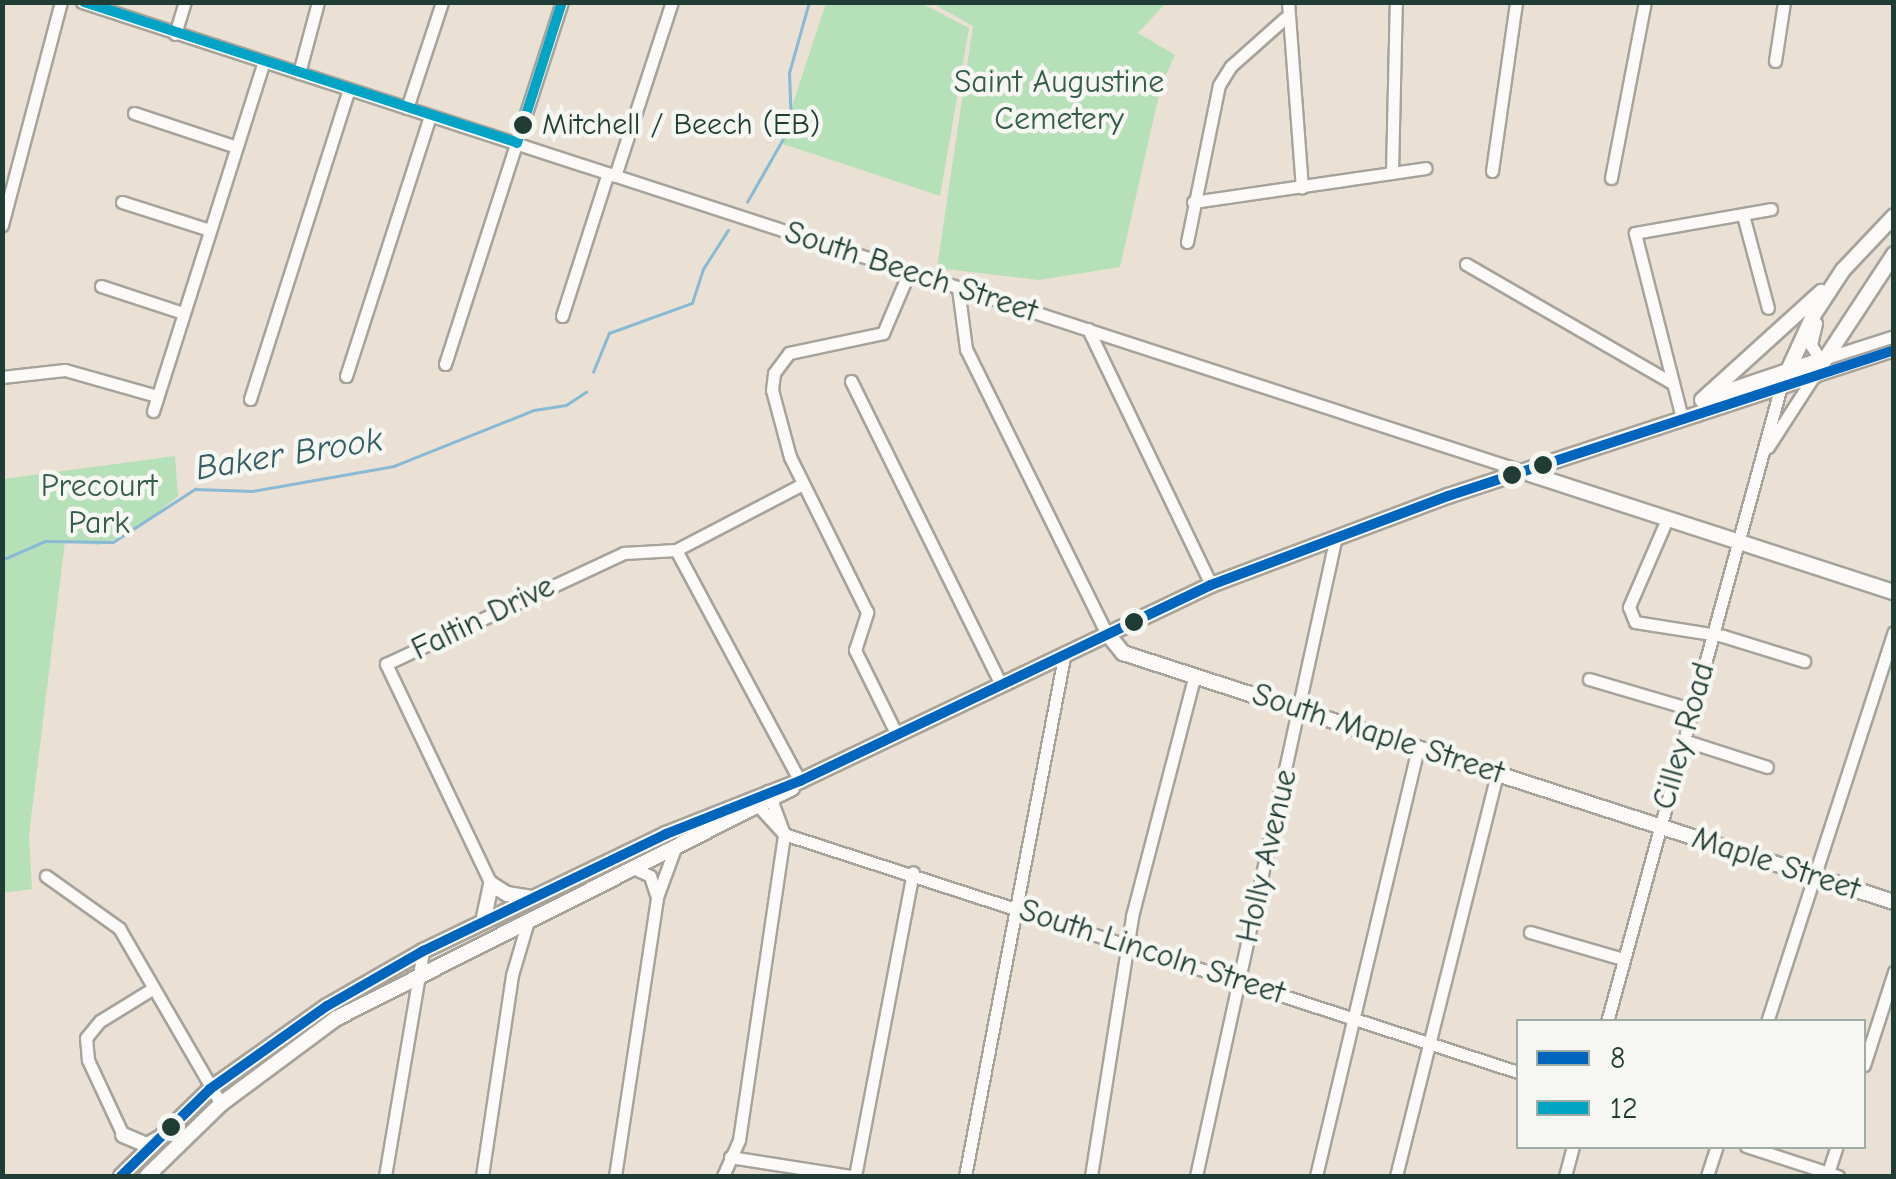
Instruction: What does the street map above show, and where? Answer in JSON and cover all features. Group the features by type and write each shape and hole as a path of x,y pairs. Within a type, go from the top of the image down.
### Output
{"main road":[{"path":"1682,418 1838,276 1894,216"},
{"path":"121,1176 210,1090 314,1015 422,951 533,898 772,796 1106,632 1211,585 1336,536 1782,386 1823,365 1894,254"},
{"path":"1782,386 1838,276"},
{"path":"1702,400 1788,369 1823,365"},
{"path":"1568,459 1571,488"},
{"name":"South Beech Street","path":"1529,474 1894,592"},
{"name":"South Maple Street","path":"1106,632 1123,653 1659,827"},
{"path":"146,1176 221,1104 337,1018 755,803"},
{"name":"Maple Street","path":"1659,827 1894,902"},
{"path":"484,922 491,884 506,894 533,898"},
{"path":"123,1135 146,1146 162,1136"},
{"path":"123,1135 136,1162"}],"street":[{"path":"2,226 61,2"},
{"name":"South Beech Street","path":"82,2 1529,474"},
{"path":"175,34 185,2"},
{"path":"300,74 318,2"},
{"path":"407,108 442,2"},
{"path":"446,364 562,2"},
{"path":"562,316 672,2"},
{"path":"1288,2 1286,18 1302,186"},
{"path":"1392,172 1396,2"},
{"path":"1492,171 1516,2"},
{"path":"1611,178 1645,2"},
{"path":"1774,62 1784,2"},
{"path":"1187,242 1218,86 1231,66 1286,18"},
{"path":"153,411 264,62"},
{"path":"250,399 349,89"},
{"path":"134,113 236,147"},
{"path":"346,376 430,116"},
{"path":"1193,202 1426,168"},
{"path":"122,202 210,230"},
{"path":"1682,418 1635,234 1771,209"},
{"path":"1743,216 1768,308"},
{"path":"1466,264 1672,383"},
{"path":"898,734 855,650 867,612 781,432 774,372 798,350 882,332 909,272"},
{"path":"1823,365 1810,340 1838,276"},
{"path":"100,286 183,313"},
{"path":"958,288 966,349 1106,632"},
{"path":"1088,329 1211,585"},
{"path":"1823,365 1894,336"},
{"path":"1823,365 1894,350"},
{"name":"Cilley Road","path":"1766,451 1823,365"},
{"path":"2,377 65,370 157,396"},
{"path":"851,381 1001,684"},
{"name":"Cilley Road","path":"1608,1019 1782,386"},
{"name":"Faltin Drive","path":"491,884 386,664 624,553 676,550 804,484"},
{"path":"1667,518 1630,617 1652,628 1713,634 1804,661"},
{"name":"Holly Avenue","path":"1196,1176 1336,536"},
{"path":"676,550 800,781"},
{"path":"1768,1019 1894,632"},
{"path":"965,1176 1065,652"},
{"path":"1091,1176 1118,1031 1127,944 1195,675"},
{"path":"1590,679 1691,709"},
{"path":"1682,740 1768,767"},
{"path":"1316,1176 1418,747"},
{"path":"1396,1176 1497,772"},
{"path":"723,1176 739,1140 784,834 772,796"},
{"name":"South Lincoln Street","path":"755,803 784,834 1516,1071"},
{"path":"615,1176 656,897 677,845"},
{"path":"632,867 650,876 656,897"},
{"path":"730,1157 853,1176 913,873"},
{"path":"46,876 112,920 221,1104"},
{"path":"507,911 512,974"},
{"path":"482,1176 512,974 530,917"},
{"path":"1530,932 1623,959"},
{"path":"385,1176 422,951"},
{"path":"1866,1058 1894,972"},
{"path":"123,1135 88,1060 86,1038 100,1021 152,989"},
{"path":"1565,1176 1572,1149"},
{"path":"1708,1176 1716,1149"},
{"path":"1755,1149 1831,1175 1836,1149"}],"green space":[{"path":"826,3 921,3 969,28 940,196 780,143"},
{"name":"Saint Augustine Cemetery","path":"932,3 1166,3 1138,33 1175,55 1161,86 1120,267 1039,280 937,268 973,26"},
{"name":"Precourt Park","path":"175,456 178,496 134,531 100,545 65,542 29,834 32,889 3,893 3,479"}],"waterway":[{"name":"Baker Brook","path":"747,202 791,125 789,73 809,2"},
{"name":"Baker Brook","path":"593,372 609,333 692,303 703,269 728,230"},
{"name":"Baker Brook","path":"2,560 45,541 113,542 195,489 252,491 394,466 534,410 566,405 586,392"}],"transit line":[{"name":"12","path":"84,2 517,143 562,2"},
{"name":"8","path":"121,1176 210,1089 327,1006 423,951 666,834 800,781 1211,585 1448,496 1894,350"}],"place":[{"name":"Mitchell / Beech (EB)","path":"523,125"}]}
